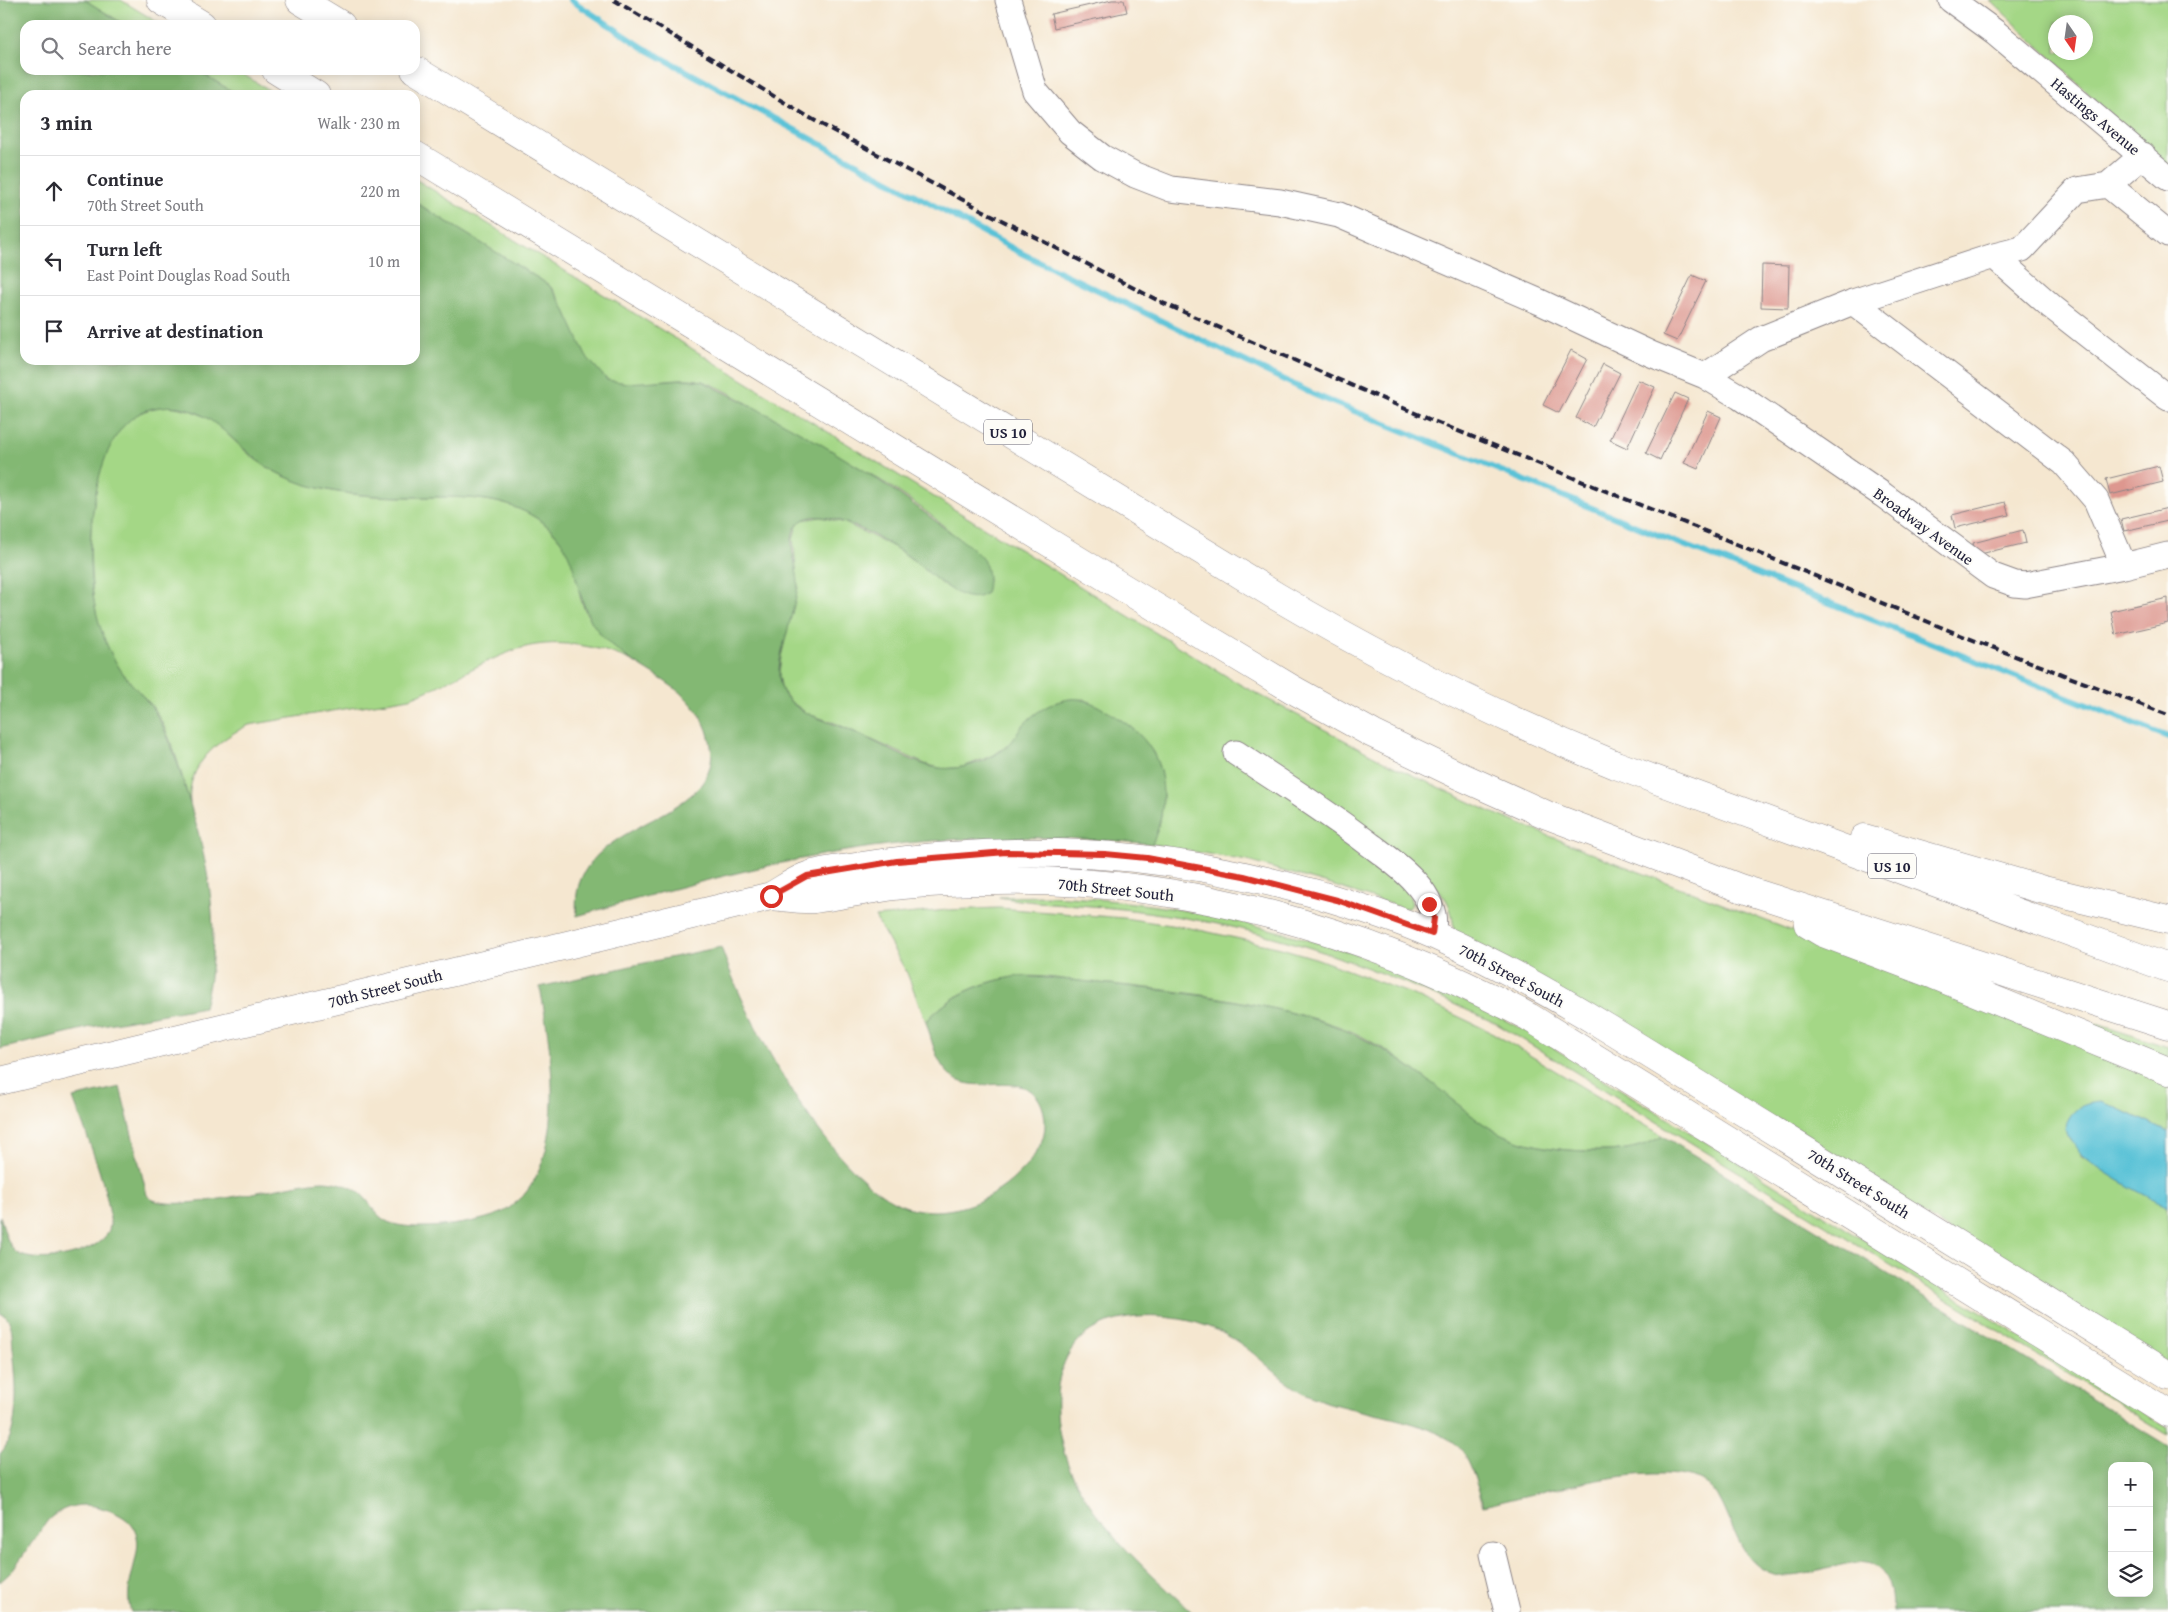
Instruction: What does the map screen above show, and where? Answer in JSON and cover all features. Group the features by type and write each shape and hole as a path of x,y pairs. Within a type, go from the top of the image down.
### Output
{"main road":[{"path":"161,0 194,20"},
{"path":"300,0 333,20"},
{"name":"US 10","path":"420,73 1316,620 1452,692 1616,765 2168,968"},
{"path":"284,75 308,90"},
{"path":"420,158 1127,590 1325,708 1458,776 1547,815 1740,888 2168,1025"},
{"path":"1616,765 2012,881 2168,920"},
{"name":"70th Street South","path":"0,1080 771,896 807,876 897,861 998,853 1105,854 1156,860 1244,876 1337,900 1432,934 1495,963 1546,991 2168,1375"},
{"name":"70th Street South","path":"771,896 812,899 903,885 968,881 1032,880 1100,885 1156,891 1235,906 1282,917 1370,945 1420,964 1478,990 1529,1017 2168,1413"},
{"path":"1740,888 1823,932 1934,975 2168,1071"}],"street":[{"name":"Broadway Avenue","path":"1008,0 1035,91 1070,132 1102,157 1135,175 1171,189 1280,202 1339,215 1540,302 1650,354 1705,376 1740,397 1883,495 1993,576 2015,584 2025,585 2124,566 2168,555"},
{"name":"Hastings Avenue","path":"1952,0 1995,32 2168,178"},
{"path":"1705,376 1761,339 1853,302 2022,248 2077,190 2108,185 2143,155"},
{"path":"2108,185 2168,234"},
{"path":"1994,256 2052,307 2168,398"},
{"path":"1853,302 2064,463 2096,500 2124,566"},
{"path":"1236,753 1352,831 1407,874 1422,890 1429,904 1434,918 1432,934"},
{"path":"1493,1554 1506,1612"}],"green space":[{"path":"0,0 85,0 117,20 20,20 20,75 205,75 230,90 20,90 20,365 420,365 420,205 549,285 562,304 586,356 607,380 628,383 684,379 702,381 772,417 860,468 888,486 964,542 983,560 988,576 986,593 977,597 968,597 947,587 902,552 857,527 825,517 811,517 800,522 795,528 792,543 798,584 779,667 780,684 783,692 792,703 809,714 854,732 913,760 933,767 948,768 974,764 998,753 1010,744 1030,718 1042,709 1063,700 1080,699 1090,702 1127,724 1144,739 1152,751 1161,773 1162,810 1152,844 1082,839 977,838 872,847 760,868 577,916 580,883 595,858 618,839 673,808 696,791 709,769 710,740 703,721 693,705 680,692 617,650 603,637 591,621 584,605 570,558 562,543 551,529 520,509 493,501 466,498 364,495 304,484 260,462 201,414 189,409 175,407 160,407 147,410 135,416 118,434 101,469 91,529 91,578 94,602 108,648 120,669 150,705 164,728 175,756 202,846 211,899 213,926 210,980 204,1007 91,1027 0,1049"},
{"path":"85,0 121,0 154,20 117,20"},
{"path":"1990,0 2168,0 2168,169 2053,60 2093,60 2093,15 2048,15 2048,55"},
{"path":"205,75 244,75 269,90 230,90"},
{"path":"420,182 1241,685 1389,764 1491,812 1601,857 2168,1079 2168,1132 2113,1106 2081,1155 2113,1176 2168,1207 2168,1362 1454,931 1453,919 1447,901 1428,882 1380,853 1338,831 1404,885 1412,904 1409,908 1403,908 1247,861 1152,844 1160,822 1163,797 1160,770 1153,752 1132,728 1114,715 1084,699 1057,702 1043,710 1029,719 1011,743 994,755 963,767 943,769 925,764 835,723 808,714 790,701 782,690 779,675 781,657 798,587 793,539 797,525 802,520 821,517 845,523 894,547 916,562 943,585 957,593 971,597 986,593 988,579 963,544 913,502 846,460 741,399 712,384 691,379 627,384 608,380 588,361 564,308 549,285 420,205"},
{"path":"167,406 183,409 207,418 263,465 308,485 327,490 364,495 457,497 489,501 520,509 534,516 552,531 568,552 577,578 581,600 596,628 609,643 634,662 591,647 560,644 530,646 502,655 410,698 249,725 226,738 206,755 193,777 190,803 175,752 165,728 151,705 133,686 115,662 103,638 92,588 92,524 95,493 103,463 113,438 128,420 137,414 146,410"},
{"path":"1051,896 1117,901 1183,910 1280,932 1360,956 1407,974 1467,1002 1526,1031 2168,1428 2168,1435 1497,1024 1385,975 1310,948 1272,937 1232,927 1163,914 999,897"},
{"path":"999,908 1124,918 1190,928 1281,948 1318,959 1411,994 1493,1033 1663,1136 1635,1147 1606,1151 1562,1149 1527,1143 1504,1135 1482,1123 1404,1063 1379,1046 1353,1032 1300,1015 1216,997 1034,976 1016,977 991,982 966,991 955,997 926,1022 907,973 875,917 947,910"},
{"path":"721,947 749,1014 769,1052 817,1128 844,1160 871,1187 899,1204 913,1209 928,1211 958,1208 986,1198 1011,1181 1025,1167 1041,1142 1045,1123 1044,1113 1038,1098 1029,1089 1017,1085 975,1084 962,1082 951,1076 938,1058 926,1022 945,1004 968,991 993,981 1019,976 1113,984 1206,996 1262,1006 1317,1020 1351,1033 1384,1050 1444,1092 1485,1125 1525,1143 1562,1149 1606,1151 1635,1147 1663,1136 2168,1446 2168,1612 1892,1612 1889,1584 1880,1569 1866,1563 1850,1563 1792,1576 1774,1574 1763,1569 1753,1562 1746,1553 1718,1497 1709,1485 1699,1480 1678,1475 1623,1476 1562,1487 1483,1506 1469,1463 1461,1450 1449,1439 1413,1424 1329,1403 1313,1397 1294,1387 1245,1347 1226,1335 1205,1325 1190,1321 1157,1317 1134,1317 1112,1321 1083,1337 1069,1353 1061,1373 1057,1395 1057,1418 1067,1463 1087,1501 1128,1552 1192,1612 131,1612 129,1597 130,1581 137,1552 137,1538 132,1526 120,1515 98,1507 84,1505 65,1509 48,1520 11,1572 0,1582 0,1454 12,1432 15,1418 16,1388 11,1327 7,1318 0,1313 0,1216 8,1241 17,1253 27,1257 55,1258 85,1250 97,1244 106,1235 110,1226 110,1214 102,1181 73,1098 120,1087 147,1195 158,1202 202,1202 324,1181 335,1182 356,1190 380,1217 388,1222 399,1225 413,1227 446,1226 478,1220 503,1212 523,1196 537,1175 546,1151 551,1123 551,1066 540,987"},
{"path":"2091,1022 2168,1047 2168,1061 2087,1029"}],"water":[{"path":"2101,1102 2168,1132 2168,1207 2103,1170 2073,1144 2067,1131 2069,1118 2082,1106"}],"building":[{"path":"1112,0 1124,0 1127,12 1054,28 1051,14"},
{"path":"1762,265 1789,266 1788,308 1761,307"},
{"path":"1692,275 1706,281 1677,341 1663,335"},
{"path":"1571,350 1587,359 1559,413 1543,405"},
{"path":"1603,364 1620,373 1593,427 1576,418"},
{"path":"1638,380 1655,387 1627,448 1610,440"},
{"path":"1675,393 1688,399 1660,460 1646,453"},
{"path":"1708,411 1721,417 1698,469 1684,463"},
{"path":"2159,466 2163,482 2110,495 2106,479"},
{"path":"2005,502 2009,515 1955,528 1952,515"},
{"path":"2168,508 2168,521 2124,531 2121,519"},
{"path":"2023,530 2026,543 1976,555 1973,543"},
{"path":"2168,598 2168,623 2116,635 2111,611"}],"waterway":[{"path":"571,0 644,48 1023,254 1315,395 1653,533 2168,737"}],"railway":[{"path":"614,0 817,122 1163,303 1431,420 1963,636 2168,715"}],"route":[{"path":"771,896 807,876 835,870 897,861 1006,852 1105,854 1147,858 1220,870 1337,900 1432,934 1434,918 1429,904"}]}
